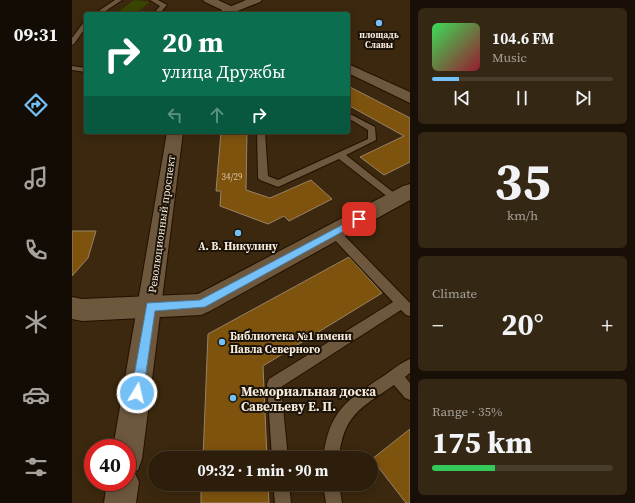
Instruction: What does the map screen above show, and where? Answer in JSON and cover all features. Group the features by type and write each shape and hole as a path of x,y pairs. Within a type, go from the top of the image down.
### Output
{"street":[{"path":"209,0 229,12"},
{"path":"233,12 256,0"},
{"path":"350,69 410,98"},
{"name":"Революционный проспект","path":"130,439 175,134"},
{"path":"72,308 82,310 201,304 403,195"},
{"path":"120,503 122,491"}],"lane":[{"path":"100,12 119,0"},
{"path":"153,0 164,5 158,12"},
{"path":"72,43 84,26"},
{"path":"72,68 84,70"},
{"path":"261,134 263,178 278,184 372,140 372,129 350,116"},
{"path":"340,155 403,195"},
{"path":"279,451 274,384 406,307 334,232"},
{"path":"331,451 332,441 338,424 347,410 410,365"},
{"path":"395,376 410,393"},
{"path":"282,491 283,503"},
{"path":"332,491 334,503"}],"green space":[{"path":"134,0 150,2 138,12 118,12"}],"building":[{"path":"350,87 410,118 410,162 384,175 360,157 404,136 350,106"},
{"path":"221,134 247,134 246,190 270,198 311,180 332,199 289,221 284,216 268,224 220,206 221,191 216,191"},
{"path":"72,231 96,231 88,258 72,276"},
{"path":"349,257 382,293 263,366 267,451 203,451 208,334"},
{"path":"410,429 410,503 406,503 378,467 378,454"},
{"path":"201,491 268,491 269,503 201,503"}],"place":[{"name":"площадь Славы","path":"379,23"},
{"name":"А. В. Никулину","path":"238,233"},
{"name":"Библиотека №1 имени Павла Северного","path":"222,342"},
{"name":"Мемориальная доска Савельеву Е. П.","path":"233,398"}],"route":[{"path":"137,393 150,307 201,304 359,219"}]}
